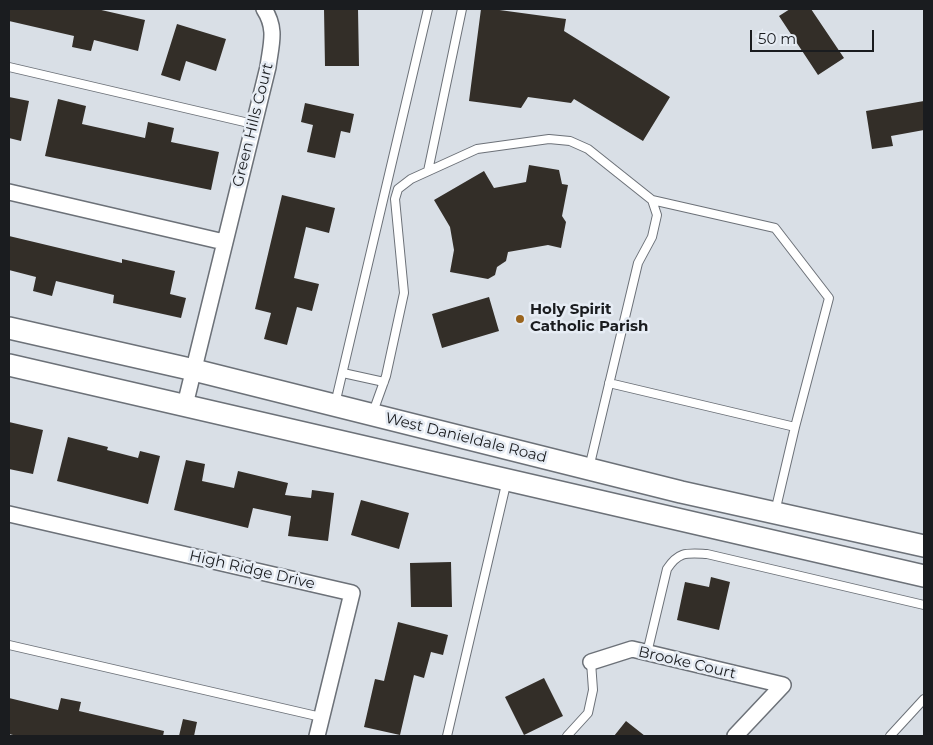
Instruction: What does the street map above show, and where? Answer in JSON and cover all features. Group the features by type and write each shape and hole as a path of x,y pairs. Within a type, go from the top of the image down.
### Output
{"main road":[{"name":"West Danieldale Road","path":"9,328 194,370 681,492 924,546"},
{"name":"West Danieldale Road","path":"9,365 924,576"},
{"path":"364,447 373,414"},
{"path":"561,492 568,463"},
{"path":"768,540 775,512"}],"street":[{"name":"Green Hills Court","path":"185,405 268,67 273,32 270,18 264,9"},
{"path":"9,192 224,242"},
{"name":"High Ridge Drive","path":"9,514 352,593 316,736"},
{"name":"Brooke Court","path":"591,662 632,649 783,685 735,736"}],"lane":[{"path":"335,405 428,9"},
{"path":"428,171 462,9"},
{"path":"9,67 253,124"},
{"path":"373,414 384,382 404,293 395,199 398,189 411,178 478,149 549,139 570,141 588,149 652,200 775,228 829,298 775,512"},
{"path":"384,197 395,199"},
{"path":"589,468 638,263 652,237 657,215 652,200"},
{"path":"343,373 384,382"},
{"path":"609,383 795,427"},
{"path":"447,736 507,480"},
{"path":"647,653 667,568 673,558 686,553 707,554 924,605"},
{"path":"9,645 321,717"},
{"path":"567,736 588,713 593,690 591,662"},
{"path":"890,736 924,699"}],"building":[{"path":"9,9 97,9 145,20 138,51 94,40 91,51 72,47 74,36 9,21"},
{"path":"324,9 358,9 359,66 325,66"},
{"path":"481,9 566,19 564,31 670,97 643,141 574,99 571,103 528,97 521,108 469,101"},
{"path":"790,9 811,9 844,58 818,75 779,16"},
{"path":"177,24 226,39 216,71 186,61 180,81 161,75"},
{"path":"9,97 29,101 21,141 9,138"},
{"path":"58,99 86,106 82,124 145,138 148,122 174,128 171,142 219,152 211,190 45,156"},
{"path":"924,101 924,130 891,136 893,146 872,149 866,111"},
{"path":"305,103 354,114 350,133 341,131 335,158 307,152 313,125 301,122"},
{"path":"529,165 559,170 562,184 568,185 562,216 566,222 561,248 548,245 508,252 506,261 497,267 495,275 488,279 450,272 454,250 450,227 434,200 484,171 494,188 526,182"},
{"path":"282,195 335,208 329,233 306,227 294,278 319,284 312,311 297,307 287,345 264,339 271,313 255,309"},
{"path":"9,236 122,263 122,259 175,271 170,294 186,298 181,318 113,303 114,295 56,281 52,296 33,291 36,277 9,270"},
{"path":"489,297 499,331 442,348 432,314"},
{"path":"9,422 43,430 33,474 9,469"},
{"path":"68,437 108,447 107,450 138,458 140,451 160,456 148,504 57,481"},
{"path":"186,460 205,464 202,481 234,488 238,471 288,483 285,495 311,498 312,490 334,493 328,541 288,536 291,516 253,508 248,528 174,510"},
{"path":"361,500 409,513 399,549 351,535"},
{"path":"451,562 452,607 411,607 410,563"},
{"path":"711,577 730,582 719,630 677,620 685,582 709,587"},
{"path":"398,622 448,635 443,655 431,652 424,678 414,675 400,735 364,727 375,679 384,681"},
{"path":"544,678 563,716 524,735 505,697"},
{"path":"9,698 58,710 61,698 81,702 79,711 164,731 163,736 17,736 9,734"},
{"path":"183,719 197,722 194,736 179,736"},
{"path":"626,721 645,736 614,736"}],"place":[{"name":"Holy Spirit Catholic Parish","path":"520,319"}]}
